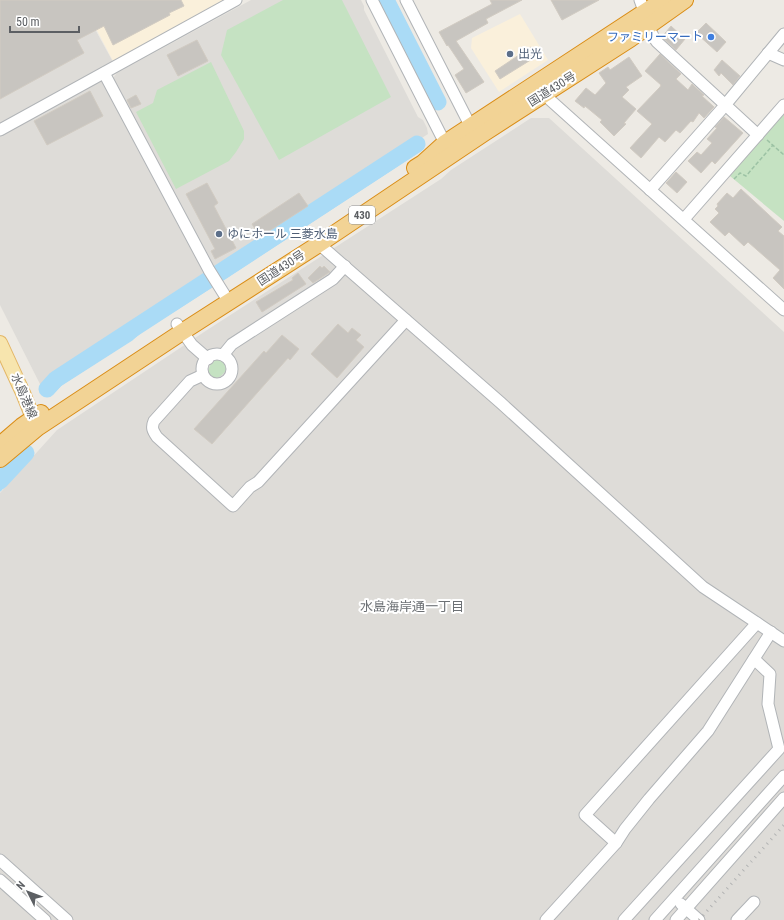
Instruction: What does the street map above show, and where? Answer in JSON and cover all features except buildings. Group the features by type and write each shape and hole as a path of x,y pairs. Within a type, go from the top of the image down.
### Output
{"highway":[{"name":"国道430号","path":"0,445 12,434 35,423 180,328 223,294 316,239 423,163 448,149 539,90 662,0"},
{"name":"国道430号","path":"644,13 685,0"},
{"name":"国道430号","path":"0,459 35,423"}],"main road":[{"name":"水島港線","path":"0,343 35,423"}],"street":[{"path":"0,130 236,0"},
{"path":"372,0 448,149"},
{"path":"406,0 474,132"},
{"path":"644,13 652,36 657,42 763,138"},
{"path":"650,190 725,105 784,34"},
{"path":"768,53 784,60"},
{"path":"104,73 223,294"},
{"path":"539,90 784,310"},
{"path":"684,220 763,138 784,105"},
{"path":"316,239 344,266 507,408 703,587 784,641"},
{"path":"223,355 232,344 333,279 344,266"},
{"path":"203,375 190,381 154,421 152,427 153,432 233,506 250,487 258,482 406,320"},
{"path":"180,328 192,345 208,359"},
{"path":"214,354 223,355 230,360 231,373 223,382 214,384 209,382 203,375 203,365 208,359 214,354"},
{"path":"616,843 585,816 757,623"},
{"path":"546,920 616,843 625,829 649,799 708,730 771,632"},
{"path":"624,920 779,749 768,704 770,674 754,659"},
{"path":"655,920 784,776"},
{"path":"676,920 784,798"},
{"path":"0,876 4,863 67,920"},
{"path":"0,880 45,920"},
{"path":"675,898 699,920"},
{"path":"737,920 754,902"}],"path":[{"path":"763,138 784,155"},
{"path":"734,179 740,173 746,176 773,145"}],"shaded area":[{"path":"0,0 79,0 113,62 99,70 207,276 54,375 42,388 0,305"},
{"path":"81,0 224,0 113,61"},
{"path":"251,0 361,0 364,10 418,117 423,120 427,128 428,134 215,271 113,78 117,73"},
{"name":"出光","path":"520,14 548,60 499,92 471,48 472,38"},
{"path":"531,118 549,118 784,332 784,920 0,920 0,493 57,430 204,332 441,179 451,170"}],"green space":[{"path":"283,0 342,0 391,97 279,160 221,55 227,30"},
{"path":"211,62 244,131 244,139 229,161 176,189 136,112 153,103 157,90"},
{"path":"784,112 784,221 730,176"},
{"path":"218,359 222,359 225,362 226,370 219,377 214,378 208,371 211,363"}],"waterway":[{"path":"386,0 438,102"},
{"path":"392,0 442,100"},
{"path":"47,389 56,379 417,144"},
{"path":"220,281 420,150"},
{"path":"53,392 60,385 215,284"},
{"path":"0,481 26,453"},
{"path":"0,490 31,454"}],"railway":[{"path":"699,920 784,825"}],"place":[{"name":"ファミリーマート","path":"711,37"},
{"name":"出光","path":"510,54"},
{"name":"ゆにホール 三菱水島","path":"219,234"}],"district":[{"name":"水島海岸通一丁目","path":"412,606"}]}
